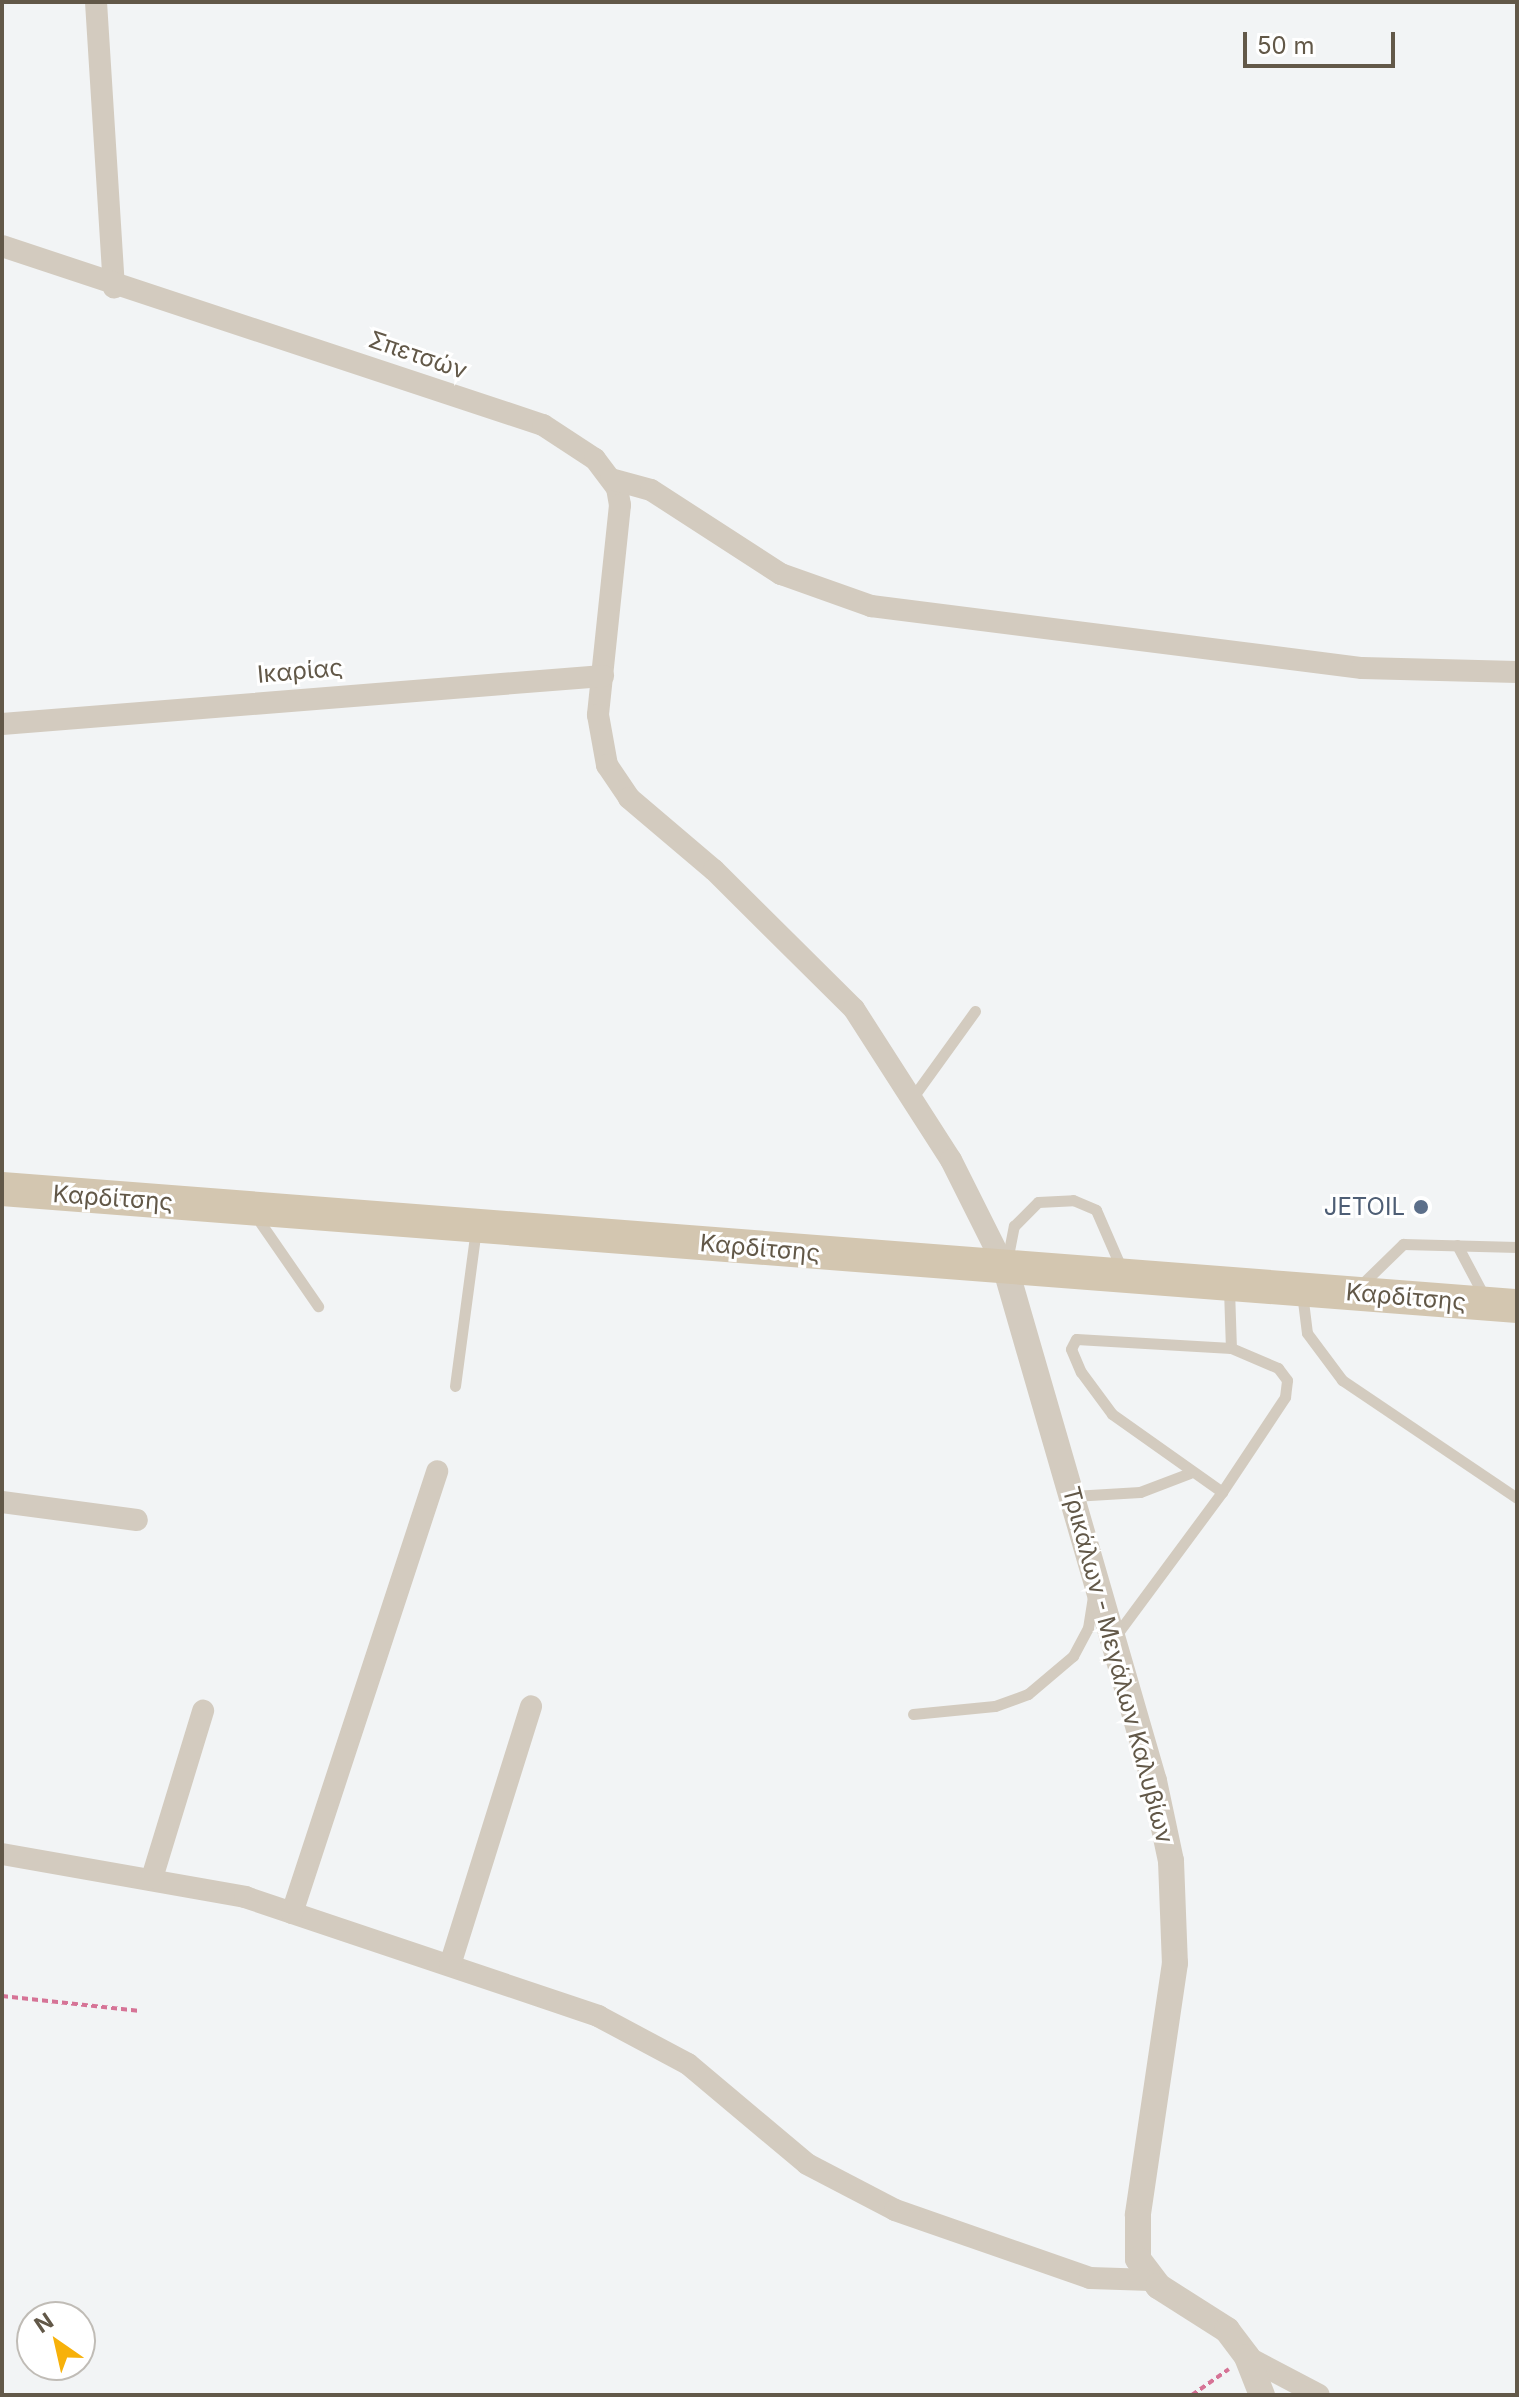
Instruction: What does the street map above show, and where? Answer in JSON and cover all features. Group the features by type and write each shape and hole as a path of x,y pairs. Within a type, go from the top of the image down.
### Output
{"main road":[{"name":"Καρδίτσης","path":"2,1189 1006,1270 1502,1305"}],"street":[{"path":"96,2 114,287"},
{"name":"Σπετσών","path":"2,246 114,287 319,348 543,425 573,441 611,479"},
{"path":"1006,1270 913,1097 825,978 617,782 601,750 603,676 620,529 611,479 651,490 781,574 871,606 1362,668 1517,672"},
{"name":"Ικαρίας","path":"2,724 603,676"},
{"name":"Τρικάλων - Μεγάλων Καλυβίων","path":"1006,1270 1160,1803 1175,1896 1173,1981 1136,2232 1138,2259 1151,2280"},
{"path":"292,1913 437,1471"},
{"path":"2,1502 137,1520"},
{"path":"450,1965 531,1706"},
{"path":"152,1878 203,1711"},
{"path":"2,1854 152,1878 292,1913 450,1965 635,2033 688,2064 807,2164 895,2210 1090,2278 1151,2280 1218,2323 1247,2357 1262,2395"},
{"path":"1247,2357 1319,2395"}],"lane":[{"path":"913,1097 975,1011"},
{"path":"1006,1270 1014,1226 1038,1202 1073,1200 1103,1220 1126,1279"},
{"path":"252,1208 277,1254 318,1306"},
{"path":"455,1386 477,1226"},
{"path":"1353,1293 1403,1244 1517,1247"},
{"path":"1457,1245 1502,1305"},
{"path":"1228,1284 1231,1348"},
{"path":"1303,1289 1307,1333 1342,1380 1517,1498"},
{"path":"1114,1638 1222,1492 1285,1397 1287,1380 1278,1368 1231,1348 1086,1335 1071,1349 1093,1394 1112,1414 1190,1473 1222,1492"},
{"path":"1072,1496 1140,1492 1190,1473"},
{"path":"913,1714 995,1706 1028,1694 1061,1671 1088,1628 1095,1574"}],"path":[{"path":"2,1996 140,2011"},
{"path":"1192,2395 1247,2357"}],"place":[{"name":"JETOIL","path":"1421,1207"}]}
